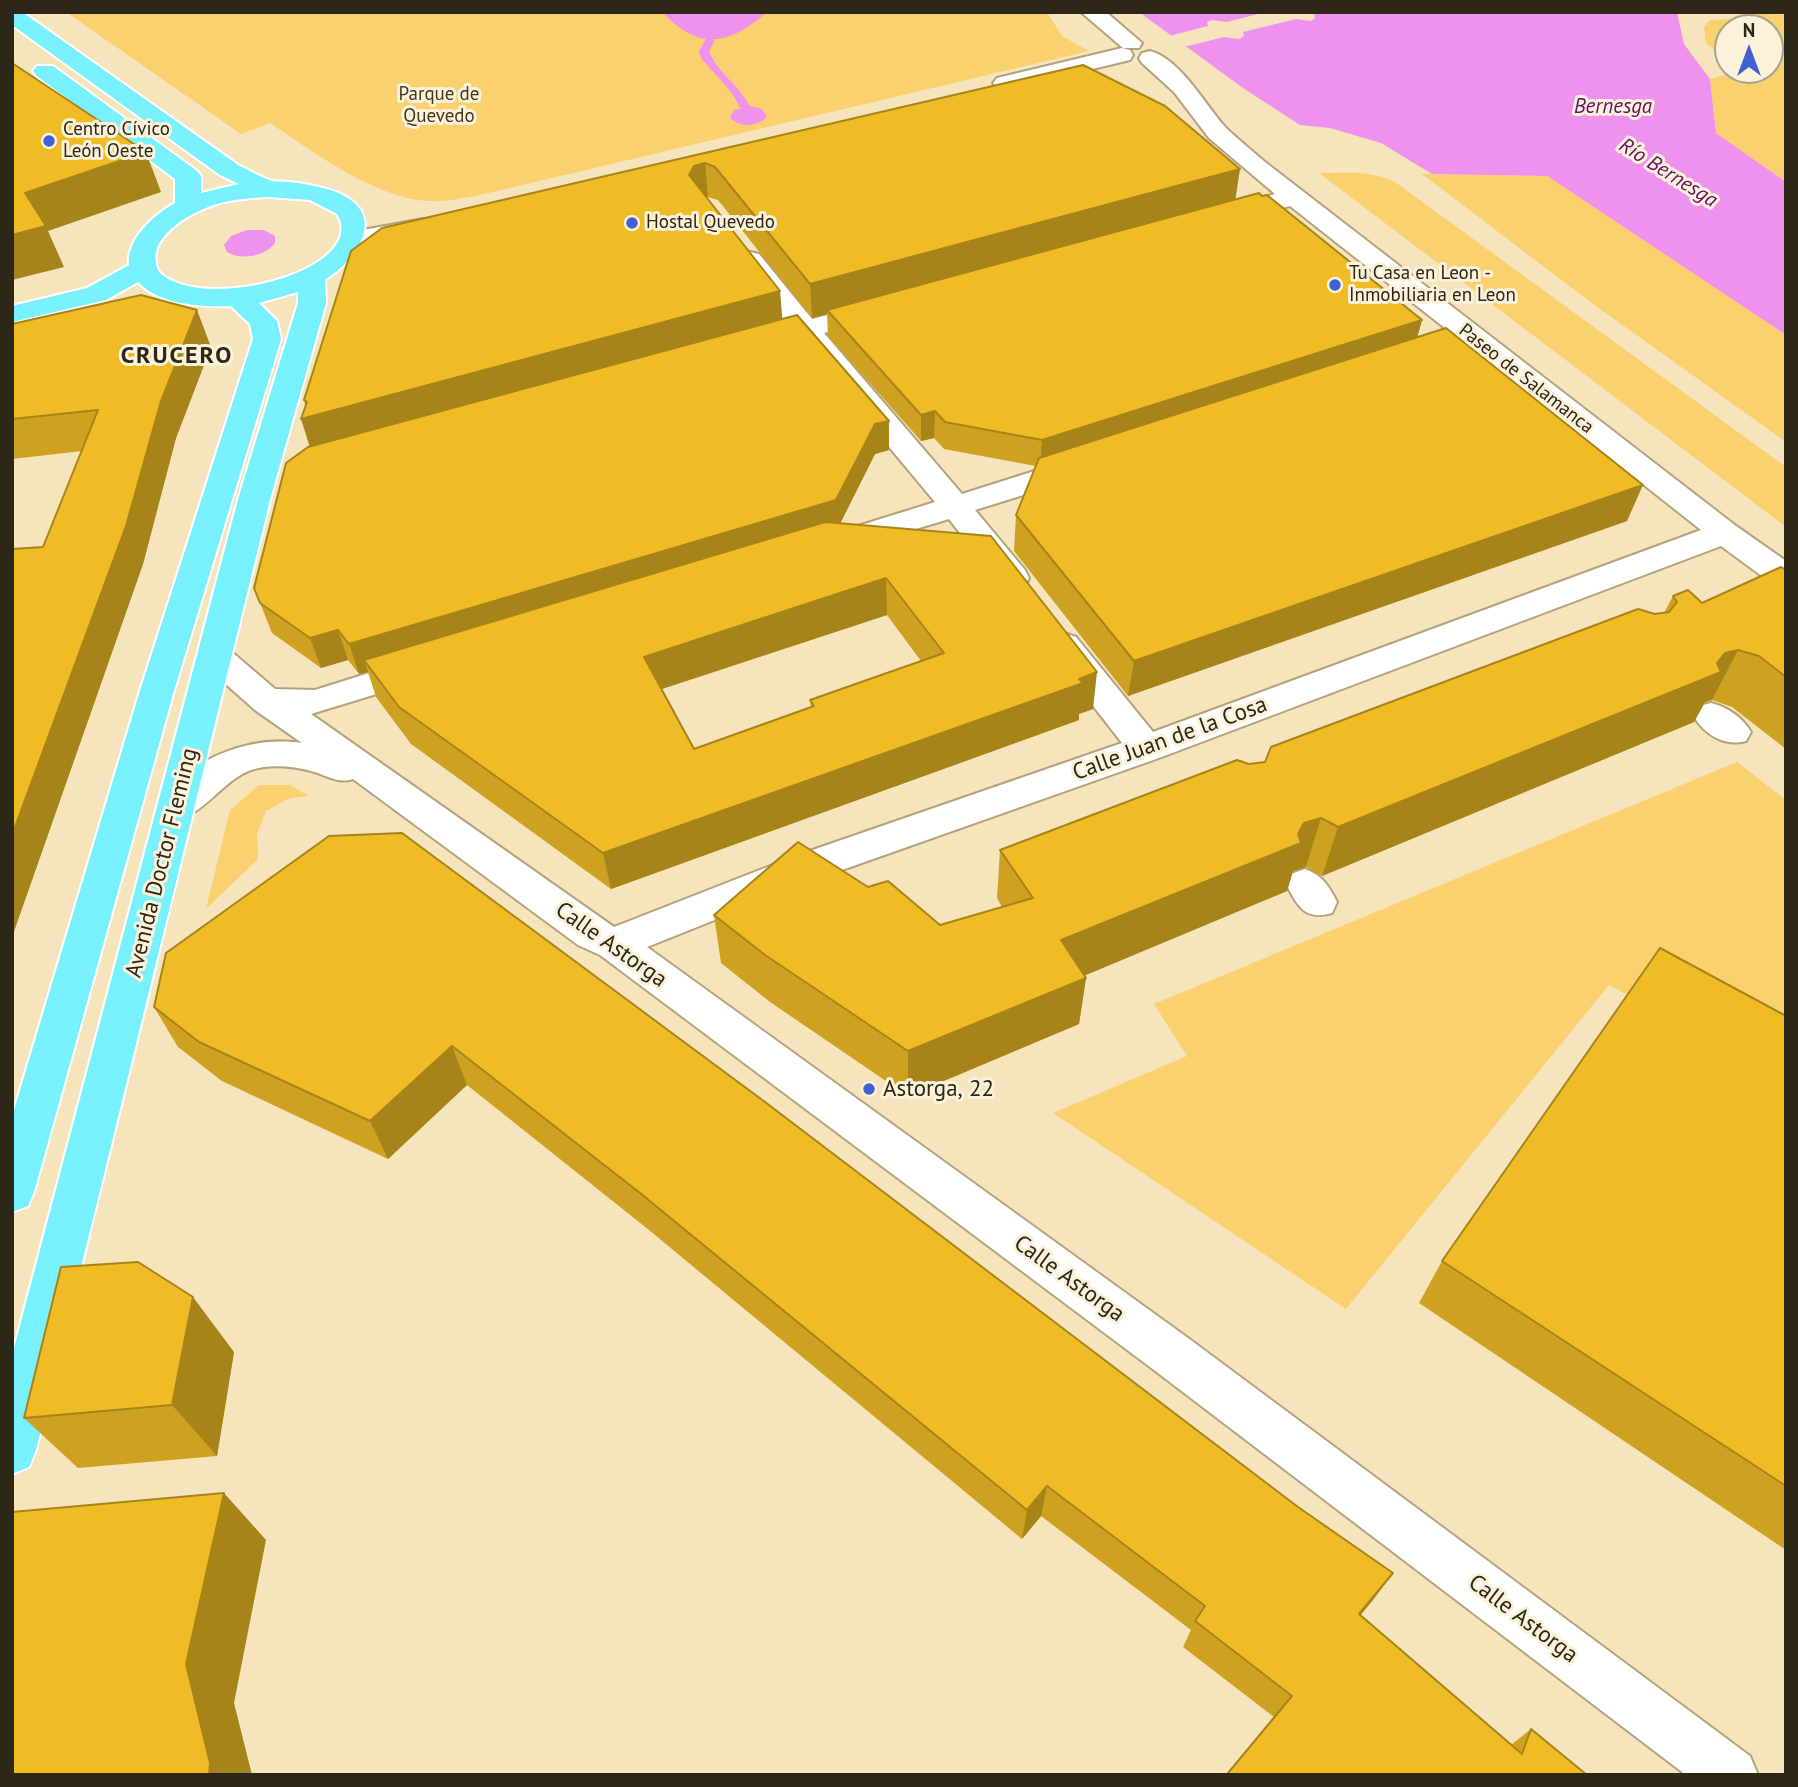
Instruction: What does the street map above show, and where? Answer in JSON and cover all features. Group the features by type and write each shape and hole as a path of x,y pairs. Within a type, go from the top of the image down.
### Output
{"main road":[{"path":"12,15 229,170 269,189"},
{"path":"23,54 188,176 188,207"},
{"path":"147,305 192,296 237,298 279,289 312,276 338,260 352,240 352,220 340,204 306,192 269,189 235,192 188,207 158,227 149,239 140,261 149,279 158,285 192,296"},
{"path":"12,314 96,293 143,268"},
{"name":"Avenida Doctor Fleming","path":"12,1450 255,496 312,303 312,276"},
{"path":"12,1192 156,694 267,339 263,321 237,298"},
{"path":"12,337 112,313"}],"street":[{"name":"Paseo de Salamanca","path":"1092,12 1134,52 1182,88 1218,133 1294,197 1725,533 1786,577"},
{"path":"978,90 1134,52"},
{"path":"1204,221 1294,197"},
{"path":"352,240 445,221"},
{"path":"738,245 804,330 958,506 1146,749"},
{"path":"737,349 898,305"},
{"path":"1392,366 1475,339"},
{"path":"812,551 1102,460"},
{"path":"255,496 286,479"},
{"name":"Calle Juan de la Cosa","path":"614,943 688,912 841,855 1146,749 1725,533"},
{"name":"Calle Astorga","path":"214,655 267,701 592,934 614,943 813,1093 1160,1346 1731,1775"},
{"path":"267,701 316,702 454,659"},
{"name":"Calle Astorga","path":"177,807 233,763 257,756 288,752 333,765 400,794"}],"green space":[{"name":"Parque de Quevedo","path":"66,12 1047,12 1062,36 1089,51 480,195 430,201 410,199 368,183 325,160 270,123 241,134"},
{"path":"1786,15 1786,182 1716,133 1710,79 1714,78 1714,84 1784,84"},
{"path":"1710,20 1714,20 1714,50 1706,43 1704,27"},
{"path":"1319,173 1367,174 1395,182 1786,467 1786,527"},
{"path":"1422,174 1547,176 1786,335 1786,442 1593,304"},
{"path":"1737,762 1786,800 1786,1083 1609,985 1346,1309 1053,1113 1187,1056 1154,1004"},
{"path":"259,785 290,785 309,796 290,798 266,811 257,834 258,859 206,909 230,810"}],"water":[{"path":"662,12 767,12 739,32 714,39 689,33"},
{"name":"Bernesga","path":"1139,12 1677,12 1684,44 1710,79 1716,133 1786,182 1786,335 1547,176 1432,174 1381,143 1330,128 1300,125 1243,88"},
{"path":"751,106 762,109 767,117 748,125 730,118 734,110"},
{"path":"247,230 264,230 275,236 275,243 253,256 239,256 227,252 224,245 231,236"}],"pier":[{"path":"1266,12 1324,12 1314,15 1315,18 1311,21 1296,19 1243,32 1244,36 1239,39 1224,37 1184,47 1185,50 1163,34 1169,36 1208,26 1207,22 1212,20 1227,22"}],"building":[{"path":"12,63 146,152 25,193 46,226 12,235"},
{"path":"1083,65 1165,106 1240,169 810,284 715,167 705,163 694,166 689,175 780,291 301,419 307,402 304,400 351,251 382,228"},
{"path":"1259,193 1262,196 1267,195 1422,320 1042,440 945,422 935,411 921,415 827,310"},
{"path":"141,295 197,310 161,401 126,526 12,835 12,549 43,547 98,410 12,419 12,324"},
{"path":"797,315 889,421 875,424 836,500 349,644 338,630 310,638 260,603 254,588 286,463 308,447"},
{"path":"1446,328 1643,485 1134,661 1016,515 1039,458"},
{"path":"825,522 991,536 1097,672 1079,679 1083,683 603,853 399,707 364,660","holes":["886,578 944,653 810,700 814,706 694,749 644,657"]},
{"path":"1781,567 1786,570 1786,677 1759,656 1738,650 1725,653 1717,663 1721,672 1338,827 1321,818 1304,823 1298,834 1301,843 1061,940 1086,978 908,1051 765,955 714,915 798,842 868,887 888,881 940,925 1033,898 1000,850 1237,760 1249,764 1265,762 1271,747 1638,609 1655,614 1669,612 1677,602 1673,596 1688,590 1702,603"},
{"path":"402,833 765,1102 1298,1507 1393,1573 1359,1614 1522,1754 1531,1729 1587,1775 1230,1775 1228,1773 1292,1696 1195,1621 1205,1606 1047,1486 1027,1510 640,1193 452,1046 370,1121 199,1042 154,1007 166,953 329,836"},
{"path":"1660,948 1786,1016 1786,1486 1442,1261"},
{"path":"138,1262 193,1297 172,1405 24,1418 61,1267"},
{"path":"224,1493 186,1664 210,1763 209,1775 12,1775 12,1512"}],"waterway":[{"path":"710,41 704,51 707,58 736,91 745,107"}],"place":[{"name":"Centro Cívico León Oeste","path":"49,141"},
{"name":"Hostal Quevedo","path":"632,223"},
{"name":"Tu Casa en Leon - Inmobiliaria en Leon","path":"1335,285"},
{"name":"Astorga, 22","path":"869,1089"}],"district":[{"name":"CRUCERO","path":"177,356"}],"water label":[{"name":"Río Bernesga","path":"1668,173"}]}
